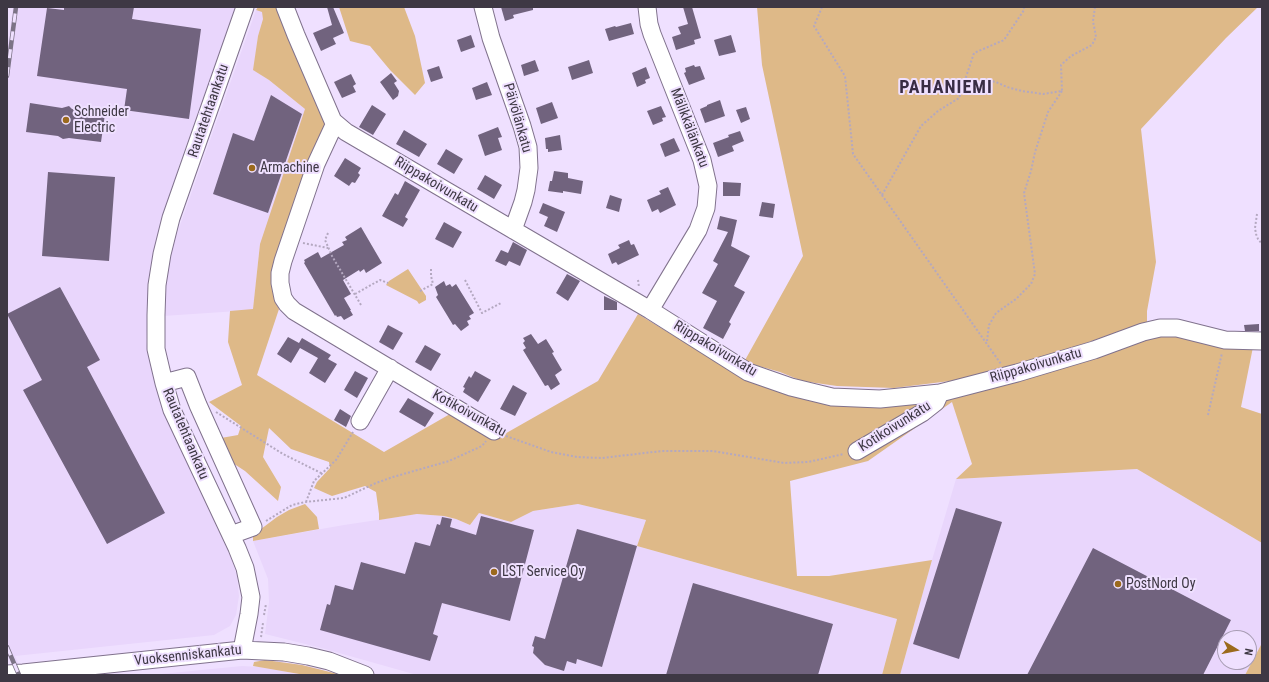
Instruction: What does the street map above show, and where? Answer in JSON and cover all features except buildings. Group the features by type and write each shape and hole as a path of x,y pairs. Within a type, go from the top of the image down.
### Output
{"street":[{"name":"Rautatehtaankatu","path":"242,650 251,598 245,568 172,410 156,349 156,285 171,218 245,7"},
{"name":"Riippakoivunkatu","path":"285,7 328,111 335,123 346,132 650,310 748,372 791,387 832,397 880,399 940,392 1010,375 1094,350 1143,332 1160,328 1177,328 1225,340 1262,341"},
{"name":"Päivölänkatu","path":"483,7 491,38 528,147 529,168 526,190 513,230"},
{"name":"Mälikkälänkatu","path":"647,7 652,34 702,160 708,186 706,208 698,230 650,310"},
{"name":"Kotikoivunkatu","path":"335,123 316,164 283,261 280,273 281,291 287,304 302,316 494,430"},
{"path":"360,421 390,368"},
{"path":"164,383 187,377 198,405 253,527 231,535"},
{"name":"Kotikoivunkatu","path":"857,451 922,413 936,402 940,392"},
{"name":"Vuoksenniskankatu","path":"7,674 23,674 242,650 284,652 308,656 365,675"}],"path":[{"path":"822,7 814,26 845,76 853,154 1010,375"},
{"path":"882,196 921,126 938,111 959,98 974,53 1004,40 1024,10 1024,7"},
{"path":"987,343 989,325 996,313 1016,299 1031,284 1035,274 1024,193 1031,171 1034,152 1048,112 1062,91 1061,65 1071,56 1092,46 1096,37 1093,21 1095,7"},
{"path":"964,83 986,80 1022,91 1044,94 1062,91"},
{"path":"1257,214 1255,228 1256,234 1258,240 1262,244"},
{"path":"328,233 325,240 328,248 362,305"},
{"path":"290,239 305,244 328,248"},
{"path":"420,291 434,284 431,276 431,268"},
{"path":"355,294 380,280 388,283"},
{"path":"465,280 482,313 501,303"},
{"path":"1208,415 1225,340"},
{"path":"198,405 208,407 284,454 323,474"},
{"path":"306,502 314,481 336,460 360,421"},
{"path":"253,527 292,505 344,498 393,477 449,461 482,446 494,430"},
{"name":"Kotikoivunkatu","path":"494,430 552,452 577,457 602,458 662,451 713,451 784,463 808,462 857,451"}],"shaded area":[{"path":"13,7 236,7 179,165 153,257 146,342 160,400 231,558 237,576 239,596 236,615 230,626 214,635 15,656 24,675 17,675 7,654 7,51"},
{"path":"258,7 277,7 282,15 295,53 325,121 325,131 273,288 275,302 279,309 257,375 384,452 450,414 494,440 598,381 638,314 714,360 826,404 862,407 887,407 1162,335 1253,347 1241,407 1262,414 1262,543 1137,469 956,479 972,464 952,402 868,461 790,481 797,576 829,576 932,560 900,675 882,675 897,619 637,546 646,520 578,504 533,511 511,522 479,513 470,525 444,516 417,514 379,520 376,492 365,486 332,496 314,488 317,482 330,468 329,462 291,449 269,428 263,457 281,487 278,501 245,471 225,458 221,438 238,435 241,426 209,402 242,385 228,342 230,311 253,309 260,244 305,109 269,80 253,70 258,36 263,19 262,12 256,10"},
{"path":"339,7 404,7 415,36 425,83 415,95 390,70 370,46 350,41"},
{"path":"757,7 1258,7 1226,38 1141,129 1156,262 1147,311 1147,322 1022,365 950,381 894,388 837,386 802,381 780,372 744,362 803,256 762,65"},
{"path":"256,10 263,12 263,19 258,36 254,70 305,109 260,244 253,310 163,316 165,284 173,245"},
{"path":"408,269 426,296 426,300 419,304 417,301 386,285 389,281"},
{"path":"1137,469 1262,543 1262,643 1257,652 1257,630 1217,630 1217,670 1248,670 1245,675 900,675 956,479"},
{"path":"305,504 317,517 319,529 253,541 253,535 277,517 289,510"},
{"path":"578,504 646,520 637,546 897,619 882,675 417,675 265,634 269,602 268,579 253,541 417,514 444,516 470,525 479,513 511,522 533,511"},
{"path":"1262,643 1262,675 1245,675 1248,670 1257,670 1257,652"},
{"path":"265,660 302,665 342,675 305,675 253,666 254,662"},
{"path":"242,666 260,667 305,675 151,675"}],"railway":[{"path":"7,76 16,7"},
{"path":"7,647 19,675"}],"place":[{"name":"Schneider Electric","path":"66,120"},
{"name":"Armachine","path":"252,168"},
{"name":"LST Service Oy","path":"494,572"},
{"name":"PostNord Oy","path":"1118,584"}],"district":[{"name":"PAHANIEMI","path":"946,88"}]}
